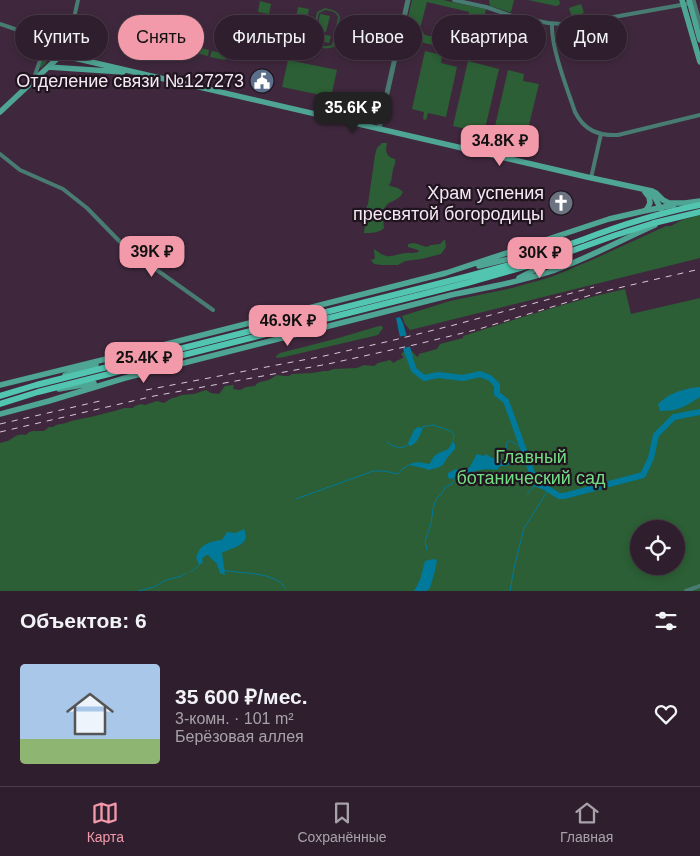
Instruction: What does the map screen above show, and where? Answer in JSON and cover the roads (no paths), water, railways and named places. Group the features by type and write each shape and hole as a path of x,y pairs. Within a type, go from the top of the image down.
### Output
{"main road":[{"path":"688,2 700,40"},
{"path":"688,2 700,62"},
{"path":"0,112 56,60"},
{"path":"83,60 645,190 656,193 669,203 685,203"},
{"path":"48,67 137,72"},
{"path":"645,190 656,198 662,207"},
{"path":"644,210 649,206 650,200 645,190"},
{"path":"659,196 666,220"},
{"path":"446,273 587,226 644,210 700,201"},
{"path":"498,286 520,278 583,243 643,218 700,205"},
{"path":"0,386 446,273 583,243 700,211"},
{"path":"0,414 125,378 451,295 529,278 570,264 666,220 700,211"},
{"path":"36,385 506,266 562,247"},
{"path":"0,404 28,395 508,272 572,250"},
{"path":"0,396 129,354"},
{"path":"28,395 125,378"}],"street":[{"path":"74,15 78,0"},
{"path":"379,129 408,0"},
{"path":"454,0 486,7 512,16 552,24 580,23 688,2 700,25"},
{"path":"0,24 15,29"},
{"path":"552,24 552,34 575,112 584,126 593,132 608,136 618,135 700,115"},
{"path":"34,80 40,60"},
{"path":"591,178 601,134"},
{"path":"0,154 20,170 63,189 87,208 126,248 213,310"},
{"path":"686,591 700,586"}],"water":[{"path":"400,317 413,357 407,359 396,318"},
{"path":"700,387 700,397 690,403 681,408 660,411 658,404 672,394"},
{"path":"418,427 423,428 419,437 414,444 409,446 408,443 414,430"},
{"path":"452,442 455,444 455,449 443,465 428,470 409,465 417,462 429,464 436,455 448,449"},
{"path":"477,454 484,456 486,454 492,458 499,458 500,460 512,463 500,466 497,470 468,473 460,479 455,477 452,479 448,478 448,473 456,469 464,470 469,468"},
{"path":"244,529 246,535 243,542 222,553 225,575 220,573 217,564 208,555 199,564 196,558 202,547 213,541 222,540 227,532 236,533"},
{"path":"437,560 430,588 426,591 414,591 420,580 425,561"}],"waterway":[{"path":"407,351 414,370 424,378 438,375 463,378 480,374 490,378 497,385 497,394 506,401 536,484 545,487 559,496 643,475 651,458 656,435 674,417 700,412"},
{"path":"422,427 433,425 451,431 454,435 453,442"},
{"path":"505,453 507,452 506,446 508,441 511,441 523,450"},
{"path":"387,442 397,447 408,445"},
{"path":"296,499 373,471 398,474 409,465"},
{"path":"427,550 425,541 436,499 445,487 452,484 456,477"},
{"path":"527,494 536,484"},
{"path":"510,591 524,528 549,489"},
{"path":"191,572 200,564"},
{"path":"223,570 266,576 274,579 285,588"},
{"path":"138,591 154,587 166,580 182,576 186,573"}],"railway":[{"path":"0,432 154,396 328,364 418,344 479,329 601,292 700,269"},
{"path":"146,390 324,356 390,341 594,287"},
{"path":"0,424 100,401"}],"place":[{"name":"Отделение связи №127273","path":"262,81"},
{"name":"Храм успения пресвятой богородицы","path":"561,203"}],"park label":[{"name":"Главный ботанический сад","path":"531,467"}]}
